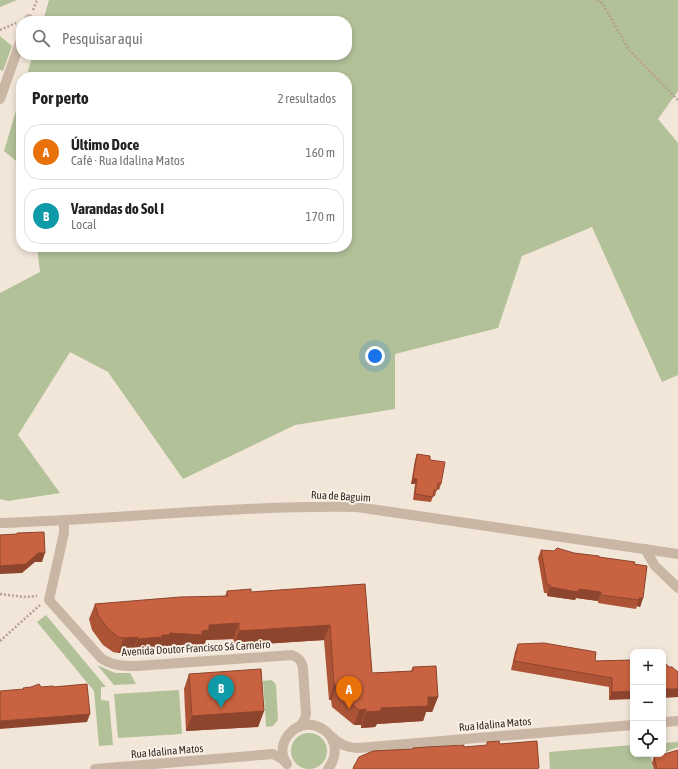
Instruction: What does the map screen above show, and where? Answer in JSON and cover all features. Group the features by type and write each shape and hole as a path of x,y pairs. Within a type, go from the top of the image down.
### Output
{"street":[{"path":"0,99 16,54"},
{"name":"Rua de Baguim","path":"0,523 64,521 189,512 313,506 357,507 678,554"},
{"path":"49,596 64,533 64,521"},
{"path":"646,549 656,566 678,588"},
{"name":"Avenida Doutor Francisco Sá Carneiro","path":"49,596 50,604 94,652 107,663 137,666 292,655 298,658 302,663 306,709 308,718 316,726"},
{"name":"Avenida Doutor Francisco Sá Carneiro","path":"299,727 304,721 306,709"},
{"path":"666,722 678,721"},
{"path":"299,727 310,725 316,726"},
{"name":"Rua Idalina Matos","path":"316,726 326,730 341,744 358,748 630,725"},
{"name":"Rua Idalina Matos","path":"265,755 278,750 288,735 299,727"},
{"path":"331,766 336,754 332,737"},
{"path":"284,742 282,751 288,766"},
{"name":"Rua Idalina Matos","path":"331,766 342,753 358,748"},
{"name":"Rua Idalina Matos","path":"100,769 273,754 282,759 288,766"}],"path":[{"path":"597,0 602,3 630,51 678,100"},
{"path":"0,30 16,24"},
{"path":"0,594 24,597 49,596"},
{"path":"0,641 49,596"}],"green space":[{"path":"0,0 17,0 0,7"},
{"path":"49,0 678,0 678,91 658,119 678,143 678,375 662,382 592,227 522,256 498,328 395,354 395,409 295,425 183,479 108,372 70,352 18,435 60,493 8,501 0,499 0,293 40,272 38,252 352,252 352,72 28,72 31,60 352,60 352,16 44,16"},
{"path":"0,36 12,46 3,71 0,70"},
{"path":"16,111 16,161 4,151"},
{"path":"46,615 106,687 101,687 101,700 109,701 113,745 99,746 94,691 37,622"},
{"path":"97,665 115,673 130,673 136,684 114,685"},
{"path":"271,680 276,685 278,720 273,726 266,727 263,681"},
{"path":"179,690 182,734 118,738 114,694"},
{"path":"309,733 322,738 327,751 322,764 309,769 296,764 291,751 296,738"},
{"path":"678,742 678,747 666,752 666,743"},
{"path":"630,745 630,757 651,757 654,769 550,769 549,752"}],"building":[{"path":"417,454 430,456 430,460 445,462 441,484 438,483 437,490 434,490 433,497 415,494 417,479 413,478"},
{"path":"44,532 45,553 38,553 26,564 0,566 0,535"},
{"path":"557,548 574,553 635,562 634,564 647,566 643,598 639,598 639,600 601,595 601,592 579,589 578,592 550,587 550,585 547,584 541,550 554,551"},
{"path":"365,584 372,673 413,671 413,667 436,666 438,697 428,697 428,706 381,708 381,711 366,712 366,709 359,710 337,692 337,685 334,685 330,625 239,631 239,623 209,625 209,630 202,631 202,635 170,633 170,635 162,635 162,637 138,639 138,637 124,638 118,637 109,630 98,615 95,604 180,597 228,596 227,591 251,589 251,592"},
{"path":"544,643 596,652 595,661 630,660 630,691 612,692 612,678 514,661 518,644"},
{"path":"666,664 678,672 678,689 666,689"},
{"path":"261,669 264,711 192,716 189,674"},
{"path":"39,684 41,687 53,687 87,684 90,714 0,721 0,691 24,689 23,688"},
{"path":"499,741 500,744 537,741 539,768 353,769 359,757 373,751 464,745 464,747 487,745 487,742"},
{"path":"678,750 678,769 657,769 654,757 666,757 666,754"}],"place":[{"name":"Varandas do Sol I","path":"221,708"},
{"name":"Último Doce","path":"349,709"}]}
